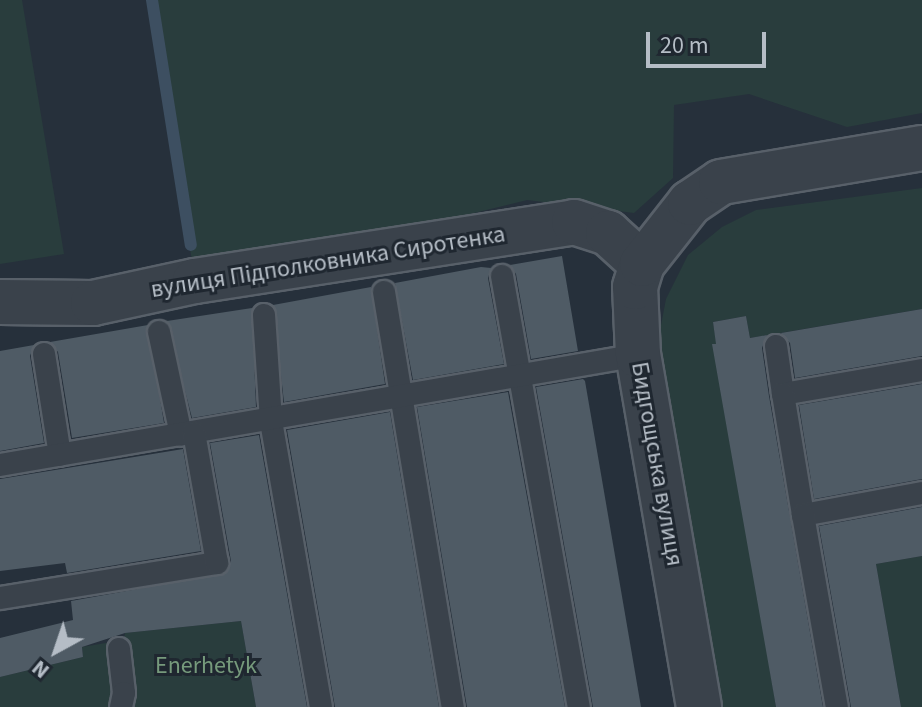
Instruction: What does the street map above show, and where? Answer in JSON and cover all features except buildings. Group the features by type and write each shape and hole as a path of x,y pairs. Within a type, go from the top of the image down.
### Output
{"street":[{"name":"Бидгощська вулиця","path":"699,707 638,355 635,287 642,264 690,203 721,182 922,148"},
{"name":"вулиця Підполковника Сиротенка","path":"0,302 93,303 195,281 574,222 608,233 642,264"}],"lane":[{"path":"502,276 579,707"},
{"path":"384,292 453,707"},
{"path":"264,315 271,421 321,707"},
{"path":"0,598 217,563 188,434 159,332"},
{"path":"776,346 837,707"},
{"path":"44,354 60,455"},
{"path":"0,465 400,399 638,355"},
{"path":"783,394 922,370"},
{"path":"803,515 922,493"},
{"path":"119,649 124,693 121,707"}],"green space":[{"path":"0,0 22,0 64,254 0,264"},
{"path":"152,0 922,0 922,113 847,127 749,94 674,105 673,178 634,213 527,200 195,281"},
{"path":"922,188 922,309 750,338 746,316 713,322 776,707 722,707 658,341 666,299 688,255 722,227 756,210"},
{"path":"922,556 922,707 901,707 876,564"},
{"name":"Enerhetyk","path":"241,621 256,707 0,707 0,677 83,657 82,647 124,640 125,633"}],"waterway":[{"path":"152,0 191,245"}]}
